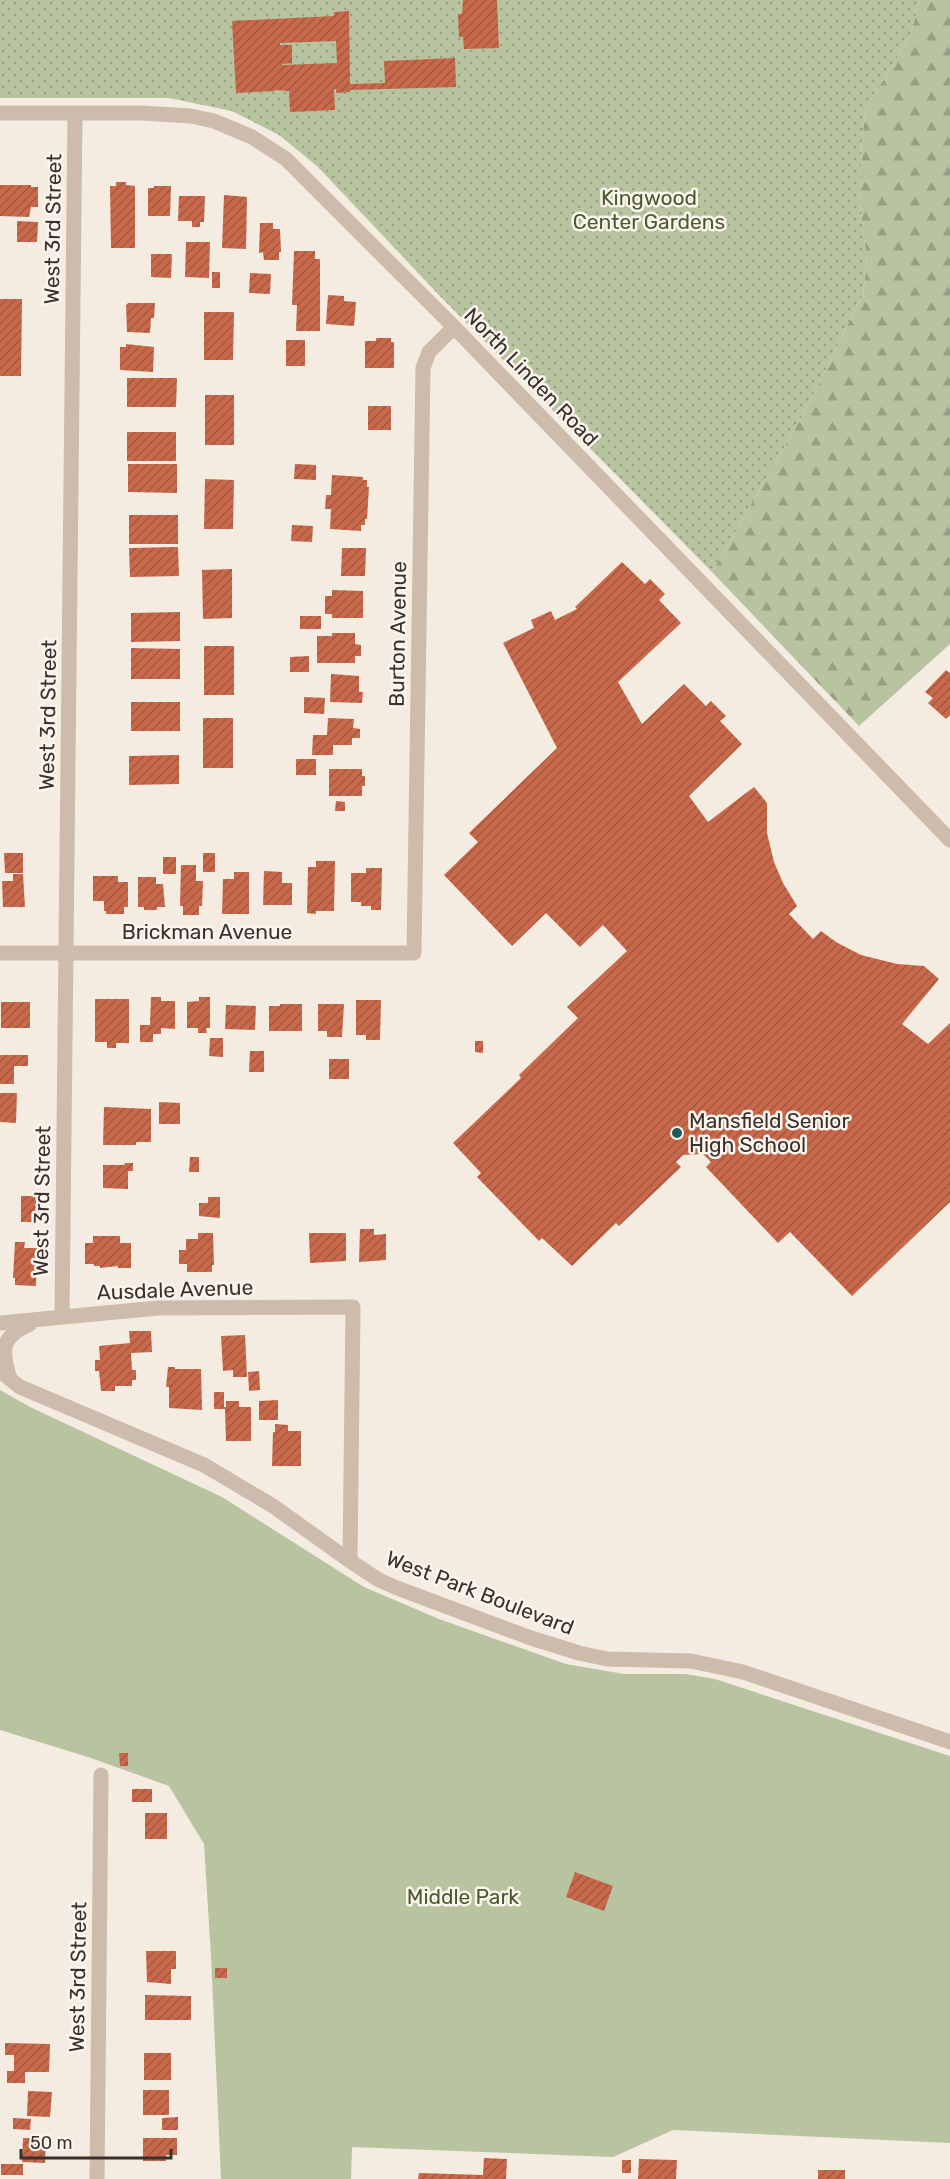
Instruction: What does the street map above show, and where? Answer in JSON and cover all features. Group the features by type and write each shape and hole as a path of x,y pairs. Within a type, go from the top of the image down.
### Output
{"street":[{"name":"North Linden Road","path":"0,113 150,113 191,116 214,121 252,137 286,159 454,327 950,840"},
{"name":"West 3rd Street","path":"62,1317 75,113"},
{"name":"Burton Avenue","path":"414,952 423,368 429,352 454,327"},
{"name":"Brickman Avenue","path":"0,953 414,952"},
{"name":"Ausdale Avenue","path":"0,1323 158,1308 353,1307 350,1561"},
{"path":"5,1375 4,1347 9,1336 41,1319"},
{"name":"West Park Boulevard","path":"5,1375 32,1392 204,1465 273,1506 379,1580 397,1588 553,1645 607,1659 691,1661 715,1665 755,1676 950,1742"},
{"name":"West 3rd Street","path":"97,2179 101,1774"}],"green space":[{"name":"Kingwood Center Gardens","path":"0,0 920,0 910,36 866,108 862,138 860,204 867,261 863,294 805,411 712,572 438,294 317,166 279,135 232,111 169,98 0,98"},
{"path":"920,0 950,0 950,644 859,726 712,572 805,411 863,294 867,261 860,204 862,138 866,108 910,36"},
{"name":"Middle Park","path":"0,1390 30,1407 222,1497 364,1587 439,1619 566,1664 624,1674 685,1674 715,1679 950,1756 950,2143 673,2130 613,2157 352,2147 351,2179 221,2179 204,1844 169,1786 88,1757 0,1730"}],"building":[{"path":"463,0 497,0 499,48 464,49 463,37 459,37 458,14 462,14"},
{"path":"349,11 350,84 385,83 384,61 455,58 456,87 350,90 350,92 336,93 334,89 335,110 290,112 289,91 236,93 232,21 334,16 334,12","holes":["336,41 337,63 282,65 292,63 292,45 280,45 280,43"]},
{"path":"116,182 126,182 126,185 135,186 135,248 111,248 110,186 116,186"},
{"path":"0,185 38,187 38,207 31,207 29,217 0,216"},
{"path":"154,186 171,186 170,216 148,216 148,188 154,188"},
{"path":"224,195 247,197 246,249 222,248"},
{"path":"179,196 205,196 204,222 200,222 200,227 192,227 192,221 178,221"},
{"path":"17,221 38,222 37,242 17,242"},
{"path":"260,223 273,223 273,229 280,229 279,260 264,260 263,252 259,253"},
{"path":"186,242 210,242 209,278 185,277"},
{"path":"294,251 315,251 315,259 320,259 320,331 296,331 297,305 292,305"},
{"path":"151,254 172,254 171,278 151,277"},
{"path":"212,272 220,272 220,288 212,288"},
{"path":"250,273 271,274 270,294 249,293"},
{"path":"328,295 344,296 344,301 356,302 354,326 326,324"},
{"path":"0,299 22,299 21,376 0,376"},
{"path":"128,303 155,303 150,333 127,332 126,306"},
{"path":"204,312 234,312 233,360 204,360"},
{"path":"376,338 391,338 391,342 394,342 394,368 365,368 365,341 376,341"},
{"path":"286,340 305,340 305,366 286,366"},
{"path":"126,344 154,347 153,372 120,370 120,347 126,347"},
{"path":"127,378 177,378 176,407 127,407"},
{"path":"205,395 234,395 234,445 205,445"},
{"path":"368,406 391,406 391,430 368,430"},
{"path":"127,432 176,432 176,461 127,461"},
{"path":"128,464 177,464 177,493 128,492"},
{"path":"295,464 316,465 316,480 294,479"},
{"path":"332,475 363,477 363,480 367,480 367,487 369,487 367,519 365,519 365,525 361,525 361,531 330,529 331,509 325,509 326,495 331,495"},
{"path":"205,479 234,480 233,529 204,529"},
{"path":"129,515 178,515 178,544 129,544"},
{"path":"292,525 313,526 312,542 291,541"},
{"path":"178,547 179,576 130,577 129,548"},
{"path":"342,548 366,548 365,576 341,576"},
{"path":"622,562 645,584 650,579 665,594 659,600 681,623 618,682 642,724 684,684 706,706 711,701 726,716 720,721 742,744 689,796 708,822 754,787 767,803 767,833 774,862 797,906 789,914 813,939 821,931 861,955 897,964 924,966 939,979 902,1024 928,1044 950,1023 950,1202 852,1296 790,1232 778,1243 706,1167 711,1162 703,1154 683,1155 676,1162 681,1167 619,1226 616,1223 572,1266 542,1238 539,1241 477,1177 481,1173 453,1143 521,1078 519,1075 578,1018 567,1007 627,951 603,925 580,947 546,913 512,946 444,875 478,842 469,833 557,748 503,643 534,628 531,620 551,611 555,620 577,609 575,607"},
{"path":"232,569 232,618 203,619 202,570"},
{"path":"332,590 363,591 363,618 332,618 332,614 325,614 325,596 332,596"},
{"path":"180,612 180,641 131,642 131,613"},
{"path":"300,616 321,616 321,629 300,629"},
{"path":"332,633 355,633 355,644 361,645 361,656 355,656 355,663 317,663 317,636 332,636"},
{"path":"204,646 234,646 234,695 204,695"},
{"path":"131,648 180,649 180,679 131,679"},
{"path":"309,656 309,672 290,672 290,657"},
{"path":"946,670 950,673 950,715 946,719 928,703 933,698 925,692"},
{"path":"331,674 359,676 359,692 363,692 362,703 330,702"},
{"path":"304,697 325,698 324,714 304,713"},
{"path":"131,702 180,702 180,731 131,731"},
{"path":"203,718 233,718 233,768 203,768"},
{"path":"328,718 354,719 353,728 360,729 360,738 352,738 352,745 333,745 333,755 312,755 313,735 327,735"},
{"path":"179,755 179,784 129,785 129,756"},
{"path":"296,759 316,759 316,775 296,775"},
{"path":"329,769 362,769 365,786 362,786 362,796 329,796"},
{"path":"336,801 345,802 345,811 335,811"},
{"path":"4,853 23,853 23,873 5,873"},
{"path":"203,853 215,853 215,872 203,872"},
{"path":"163,857 176,857 176,874 163,874"},
{"path":"316,861 335,861 334,911 307,913 308,867 316,867"},
{"path":"181,865 196,865 196,881 203,881 202,906 199,906 199,915 183,915 183,906 180,906"},
{"path":"366,868 382,868 381,910 371,910 371,906 361,906 361,902 351,902 351,873 366,873"},
{"path":"264,871 282,872 282,883 292,883 292,905 263,905"},
{"path":"234,872 249,872 249,914 222,914 223,879 234,879"},
{"path":"13,874 23,874 25,907 3,907 2,881 13,881"},
{"path":"93,876 118,876 118,882 128,882 128,907 124,907 124,914 106,914 104,901 93,901"},
{"path":"138,877 156,877 156,884 163,884 165,907 157,907 157,910 144,910 144,907 138,907"},
{"path":"151,997 161,997 161,1001 175,1001 175,1029 161,1028 161,1034 153,1034 153,1042 140,1042 140,1025 150,1025"},
{"path":"199,997 210,997 210,1028 206,1028 207,1033 198,1033 198,1028 187,1028 187,1002 199,1001"},
{"path":"95,999 129,999 129,1043 116,1043 116,1048 107,1048 107,1042 95,1042"},
{"path":"356,1000 381,1000 380,1040 366,1040 366,1035 356,1035"},
{"path":"1,1002 30,1002 30,1028 1,1028"},
{"path":"280,1004 302,1004 302,1031 269,1031 269,1006 280,1006"},
{"path":"318,1004 344,1004 342,1037 327,1037 327,1031 318,1031"},
{"path":"226,1005 256,1006 255,1030 225,1029"},
{"path":"210,1038 223,1038 223,1057 209,1056"},
{"path":"475,1041 483,1041 483,1053 475,1052"},
{"path":"250,1051 264,1051 264,1072 249,1072"},
{"path":"0,1055 28,1055 28,1066 14,1066 14,1084 0,1084"},
{"path":"329,1059 349,1059 349,1079 329,1079"},
{"path":"0,1093 17,1093 16,1123 0,1122"},
{"path":"159,1102 180,1103 180,1124 159,1124"},
{"path":"104,1107 151,1109 151,1142 136,1142 136,1145 103,1145"},
{"path":"190,1157 199,1157 199,1172 189,1172"},
{"path":"133,1163 133,1171 128,1171 128,1189 103,1188 103,1165 124,1165"},
{"path":"21,1196 39,1196 39,1222 21,1222"},
{"path":"208,1197 220,1197 220,1218 199,1216 199,1203 208,1203"},
{"path":"360,1229 374,1229 374,1235 386,1234 386,1260 359,1262"},
{"path":"198,1233 213,1233 214,1265 212,1265 212,1272 187,1272 187,1264 179,1264 179,1250 186,1250 186,1239 198,1239"},
{"path":"309,1233 346,1233 346,1261 310,1263"},
{"path":"93,1236 120,1236 120,1243 131,1243 131,1268 118,1268 118,1266 100,1268 94,1264 85,1264 85,1243 93,1243"},
{"path":"15,1242 25,1242 24,1248 37,1248 36,1286 15,1285 15,1278 13,1278"},
{"path":"129,1331 151,1331 152,1352 131,1353 132,1370 136,1370 136,1380 132,1380 132,1386 115,1386 115,1391 101,1391 99,1371 95,1371 95,1360 100,1360 99,1346 130,1343"},
{"path":"245,1335 247,1377 233,1377 233,1370 223,1371 221,1336"},
{"path":"168,1367 201,1369 202,1410 169,1408 169,1387 166,1387"},
{"path":"259,1371 260,1390 249,1391 248,1372"},
{"path":"214,1392 224,1392 224,1407 226,1407 226,1401 239,1401 239,1407 251,1407 251,1441 226,1441 225,1409 214,1409"},
{"path":"278,1400 278,1420 259,1420 259,1401"},
{"path":"275,1424 288,1425 288,1431 301,1431 301,1466 272,1466"},
{"path":"119,1753 128,1753 128,1766 120,1766"},
{"path":"132,1789 152,1789 152,1802 132,1802"},
{"path":"145,1813 167,1813 167,1839 145,1839"},
{"path":"575,1872 613,1886 604,1911 566,1897"},
{"path":"146,1951 176,1951 176,1969 171,1969 171,1984 147,1982"},
{"path":"215,1968 227,1968 227,1978 215,1978"},
{"path":"145,1995 191,1996 191,2020 145,2020"},
{"path":"5,2043 50,2044 49,2072 25,2072 25,2083 7,2083 7,2071 14,2071 14,2055 5,2055"},
{"path":"144,2053 171,2053 171,2080 144,2080"},
{"path":"143,2090 169,2090 169,2115 143,2115"},
{"path":"28,2091 52,2092 50,2117 27,2116"},
{"path":"178,2117 178,2130 162,2130 162,2118"},
{"path":"13,2118 31,2119 30,2130 13,2129"},
{"path":"23,2138 46,2138 45,2163 22,2162"},
{"path":"143,2138 177,2138 177,2155 166,2155 166,2161 143,2161"},
{"path":"484,2158 507,2159 506,2179 418,2179 419,2173 483,2175"},
{"path":"639,2159 677,2160 676,2179 638,2179"},
{"path":"622,2160 631,2160 631,2173 622,2173"},
{"path":"1,2164 23,2164 23,2175 1,2175"},
{"path":"818,2170 845,2170 845,2179 818,2179"}],"place":[{"name":"Mansfield Senior High School","path":"677,1133"}]}
